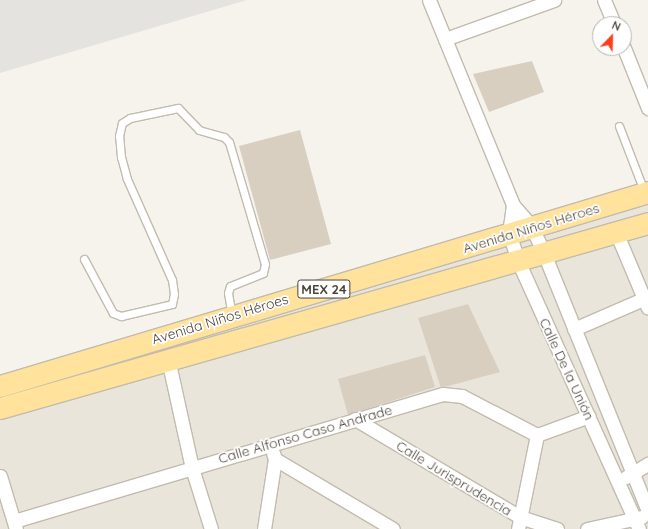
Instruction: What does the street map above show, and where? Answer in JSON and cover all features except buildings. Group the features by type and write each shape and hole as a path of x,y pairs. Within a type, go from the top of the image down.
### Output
{"main road":[{"name":"Avenida Niños Héroes","path":"0,386 232,315 438,257 531,226 646,193"},
{"name":"Avenida Niños Héroes","path":"0,408 168,359 518,261 543,251 648,223"},
{"path":"74,364 80,385"}],"street":[{"name":"Calle De la Unión","path":"429,0 512,205 531,226 543,251 648,511"},
{"path":"445,39 554,0"},
{"path":"604,0 611,16"},
{"path":"627,56 648,108"},
{"name":"Calle De la Unión","path":"512,205 509,233 518,261 636,523"},
{"path":"574,329 647,301 616,232"},
{"path":"168,359 192,468 212,529"},
{"name":"Calle Alfonso Caso Andrade","path":"15,525 270,444 451,393 536,435"},
{"path":"519,523 536,435 589,416"},
{"name":"Calle Jurisprudencia","path":"355,419 519,523 557,529"},
{"path":"264,529 275,459 270,444"},
{"path":"275,459 393,529"},
{"path":"619,483 632,472 648,464"},
{"path":"0,476 15,525"},
{"path":"587,529 636,523 648,517"}],"lane":[{"path":"84,258 113,313 121,316 172,304 174,294 172,280 128,179 121,157 119,136 122,123 130,118 178,108 198,130 224,137 229,142 265,264 263,273 230,286 228,293 232,315"},
{"path":"619,126 646,193"}],"shaded area":[{"path":"0,0 247,0 0,73"},
{"path":"648,203 648,529 0,529 0,390"}]}
